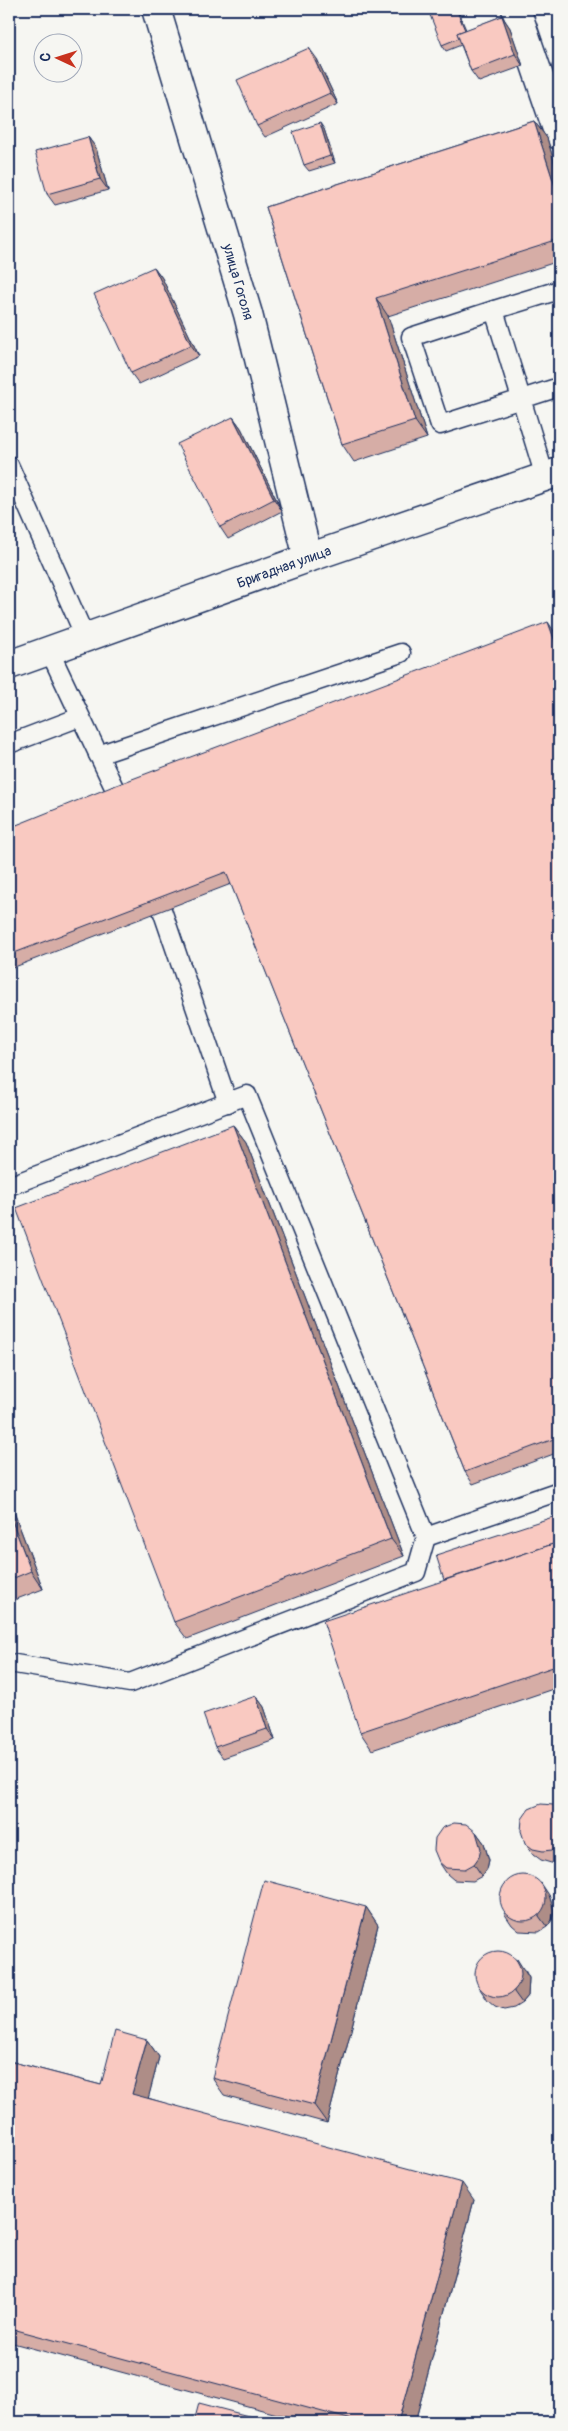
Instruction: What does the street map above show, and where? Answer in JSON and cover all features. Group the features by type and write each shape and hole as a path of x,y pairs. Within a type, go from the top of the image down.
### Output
{"street":[{"name":"улица Гоголя","path":"156,9 248,314 308,558"},
{"path":"516,9 559,135"},
{"name":"Бригадная улица","path":"9,664 86,639 308,558 552,475"}],"lane":[{"path":"559,290 411,337 440,425 559,387"},
{"path":"494,310 521,399 552,475"},
{"path":"9,465 86,639"},
{"path":"49,650 119,798"},
{"path":"98,755 401,653"},
{"path":"9,744 80,717"},
{"path":"162,910 228,1102"},
{"path":"9,1186 247,1095 426,1537 416,1572 130,1683 9,1663"},
{"path":"426,1537 559,1491"}],"building":[{"path":"456,9 465,30 457,33 459,38 442,45 428,10"},
{"path":"502,16 515,54 471,71 457,33"},
{"path":"309,48 330,93 257,126 237,80"},
{"path":"534,121 559,199 559,240 376,298 415,421 342,444 266,207"},
{"path":"320,123 330,156 304,165 293,132"},
{"path":"88,137 100,179 47,194 35,152"},
{"path":"154,267 191,345 131,373 94,294"},
{"path":"233,417 274,499 220,527 177,444"},
{"path":"548,622 559,653 559,1437 465,1472 226,872 9,955 9,828 111,787"},
{"path":"233,1125 391,1539 174,1622 16,1208"},
{"path":"9,1513 31,1571 9,1580"},
{"path":"559,1515 559,1542 444,1580 436,1555"},
{"path":"559,1542 559,1665 360,1732 323,1621"},
{"path":"256,1696 267,1729 215,1747 203,1714"},
{"path":"541,1804 553,1805 559,1810 559,1846 552,1850 533,1849 525,1843 521,1831 522,1819 529,1809"},
{"path":"454,1823 466,1824 476,1832 481,1849 479,1857 474,1864 465,1869 446,1868 439,1862 434,1850 435,1838 442,1828"},
{"path":"528,1875 532,1876 542,1885 545,1889 545,1907 536,1917 528,1921 518,1921 510,1917 501,1907 500,1893 504,1885 514,1876"},
{"path":"264,1880 366,1907 314,2105 212,2078"},
{"path":"503,1951 515,1957 520,1965 520,1983 515,1991 507,1996 493,1997 481,1991 476,1983 475,1969 481,1957 489,1952"},
{"path":"115,2031 147,2040 132,2094 462,2183 398,2422 360,2422 9,2328 9,2061 101,2085"},
{"path":"559,2051 559,2062 556,2062"},
{"path":"199,2403 271,2422 194,2422"}]}
